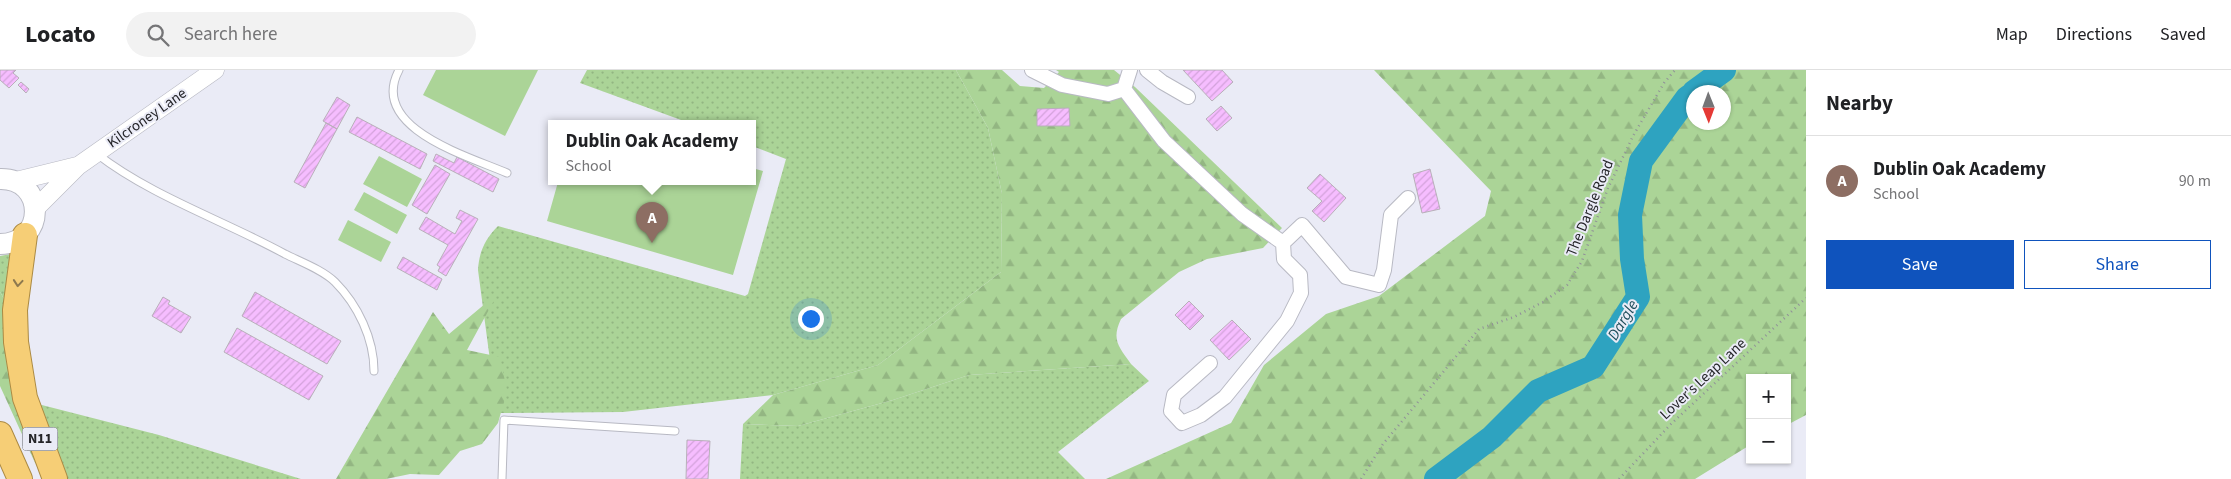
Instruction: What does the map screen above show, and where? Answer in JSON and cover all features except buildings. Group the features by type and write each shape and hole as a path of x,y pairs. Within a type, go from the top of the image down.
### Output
{"highway":[{"name":"N11","path":"25,235 15,310 16,342 25,398 55,479"},
{"name":"N11","path":"0,434 20,479"}],"main road":[{"path":"0,244 17,241 25,235 34,222 35,209 32,196 26,188 8,180"}],"street":[{"name":"Kilcroney Lane","path":"35,209 78,166 215,70"},
{"path":"1032,70 1062,85 1108,94 1124,89"},
{"path":"1124,89 1130,70"},
{"path":"1147,70 1162,82 1188,96"},
{"path":"1124,89 1164,141 1242,214 1283,243"},
{"name":"Kilcroney Lane","path":"8,180 78,166"},
{"path":"1283,243 1302,225 1346,278 1378,285 1384,270 1391,215 1408,198"},
{"path":"1210,363 1174,395 1171,411 1182,422 1201,415 1225,397 1287,321 1301,292 1300,275 1284,259 1283,243"}],"lane":[{"path":"399,70 392,83 394,103 402,118 429,139 507,173"},
{"path":"97,153 121,172 256,238 334,280 352,301 365,328 374,361 374,371"},
{"path":"502,479 504,420 675,431"}],"path":[{"name":"The Dargle Road","path":"1361,479 1383,444 1479,328 1521,313 1543,302 1567,285 1582,261 1608,188 1633,136 1664,84 1675,70"},
{"name":"Lover's Leap Lane","path":"1619,479 1671,424 1806,298"}],"green space":[{"path":"436,70 538,70 505,136 423,95"},
{"path":"587,70 956,70 988,128 1002,194 1001,272 878,365 773,395 623,412 497,413 478,270 484,246 498,226 745,296 748,294 786,159 756,148 756,120 681,120 580,83"},
{"path":"956,70 1002,70 1020,86 1044,88 1059,72 1056,70 1114,70 1135,87 1282,228 1263,248 1207,259 1179,272 1121,319 1117,332 1118,343 1131,364 969,375 893,400 798,426 743,424 773,395 878,365 1001,272 1002,194 988,128"},
{"path":"1374,70 1806,70 1806,415 1791,423 1791,374 1746,374 1746,447 1695,479 1106,479 1231,423 1264,365 1326,314 1379,296 1485,216 1491,191"},
{"path":"379,156 422,179 407,207 363,184"},
{"path":"756,169 763,171 733,275 547,221 557,185 756,185"},
{"path":"364,192 407,215 397,234 354,210"},
{"path":"348,220 391,242 381,262 338,240"},
{"path":"16,253 6,302 0,292 0,256"},
{"path":"0,292 6,302 19,413 36,465 0,386"},
{"path":"498,293 467,350 500,357 507,391 498,423 482,444 460,451 439,475 410,474 386,479 336,479 433,312 449,334"},
{"path":"1131,364 1149,381 1058,452 1085,479 740,479 743,424 798,426 893,400 969,375"},
{"path":"34,403 159,435 301,479 65,479"}],"waterway":[{"name":"Dargle","path":"1704,85 1724,70"},
{"name":"Dargle","path":"1436,479 1492,437 1538,391 1593,367 1638,297 1632,259 1630,215 1641,161 1686,99"}],"place":[{"name":"Dublin Oak Academy","path":"652,243"}]}
